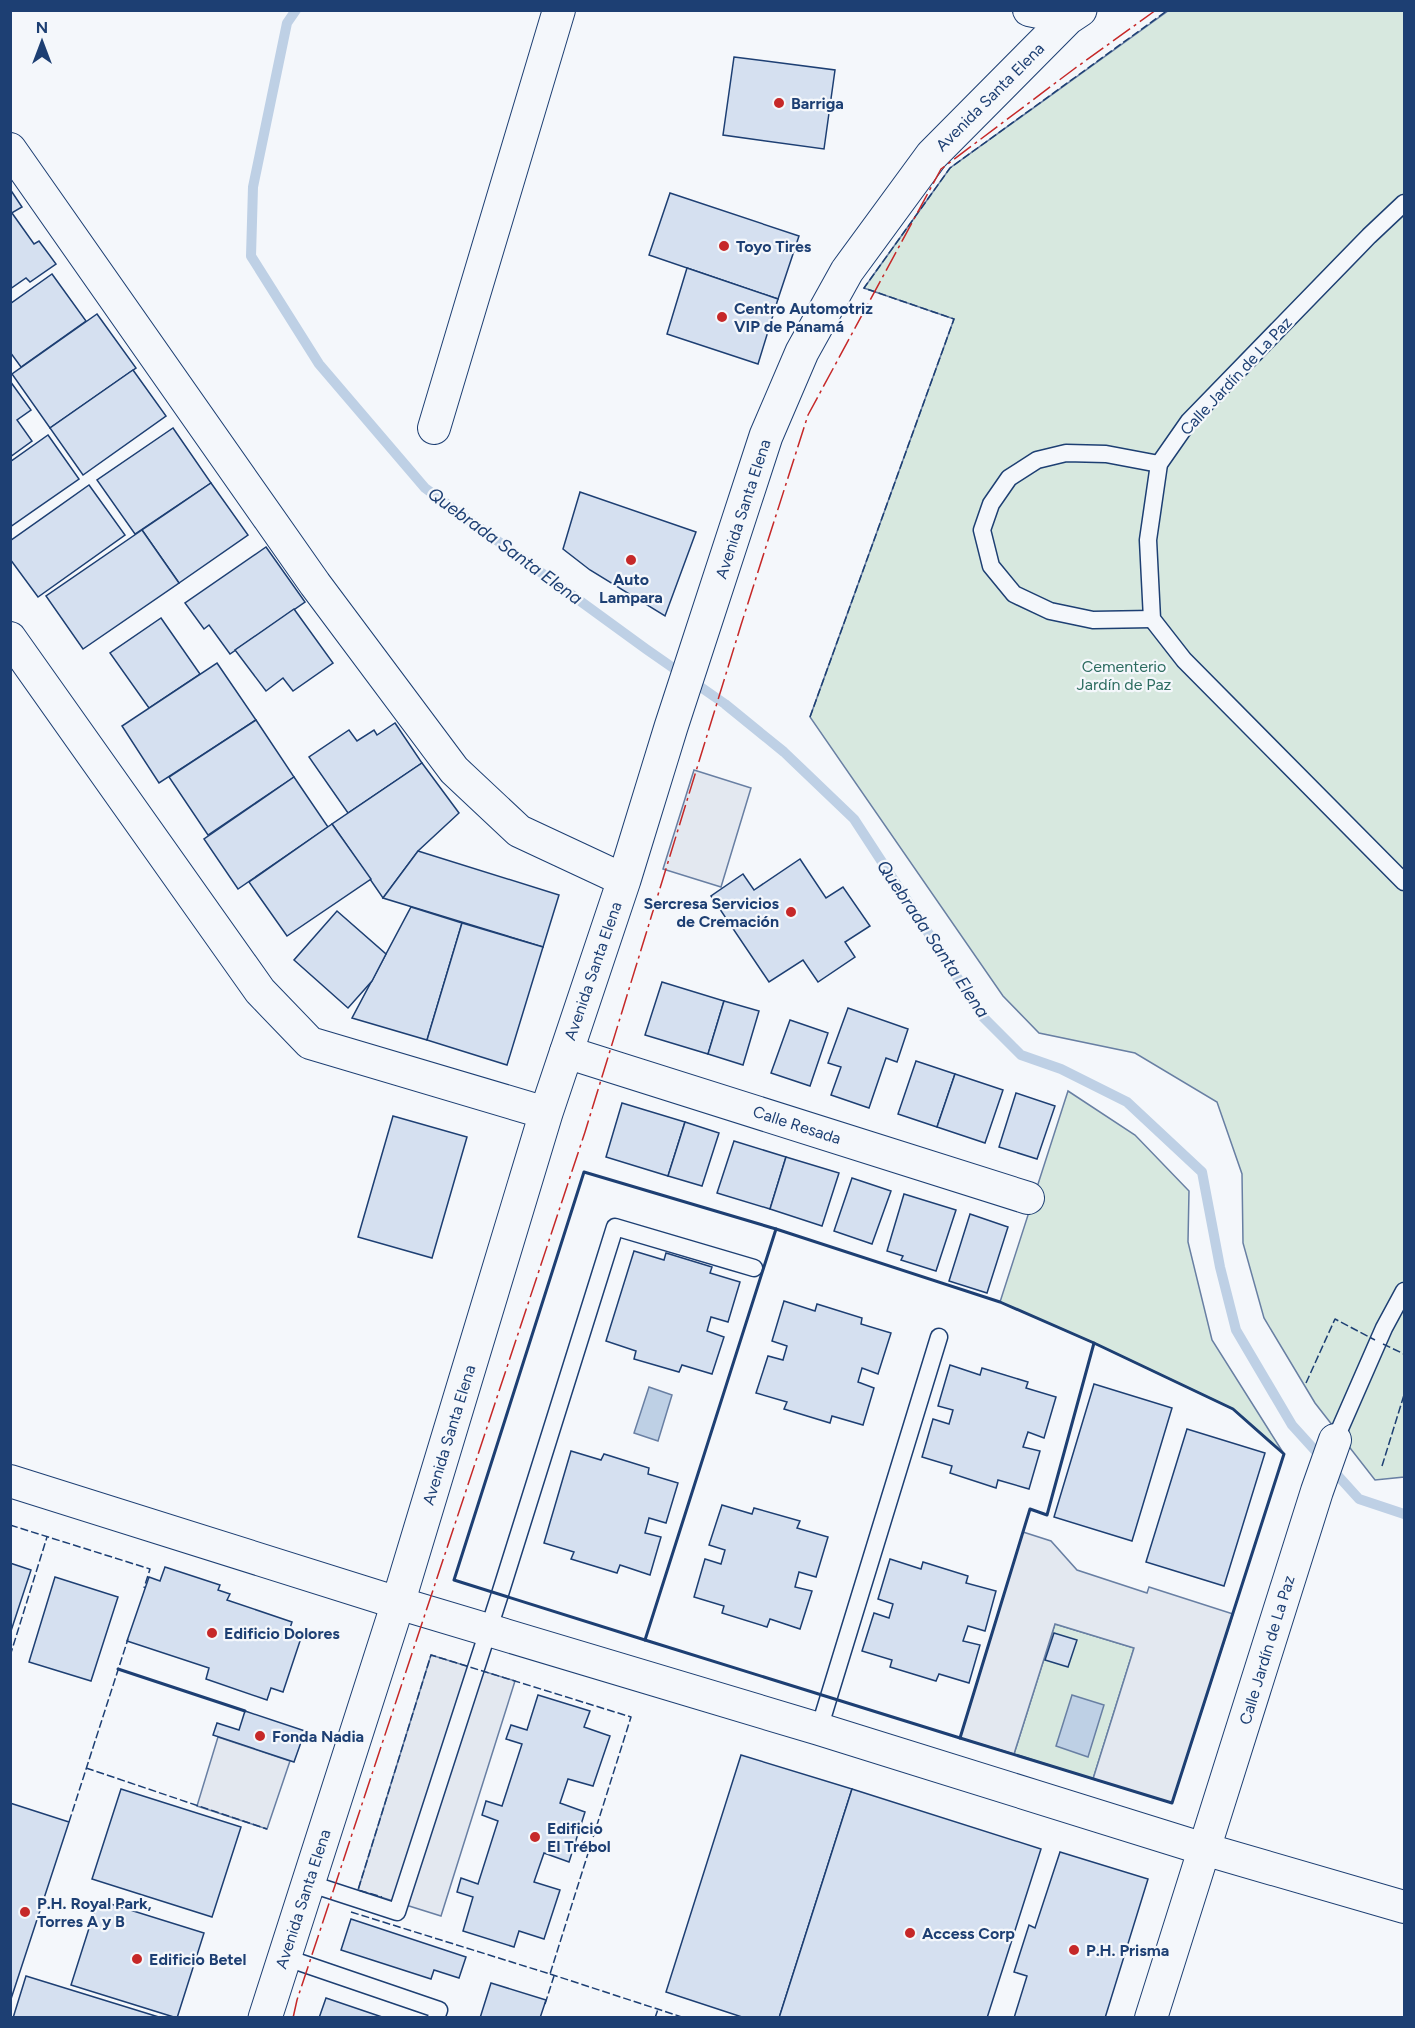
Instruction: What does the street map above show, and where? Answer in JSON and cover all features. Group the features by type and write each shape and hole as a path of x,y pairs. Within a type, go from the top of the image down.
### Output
{"street":[{"path":"434,428 559,10"},
{"path":"1029,10 1074,14"},
{"name":"Avenida Santa Elena","path":"265,2018 398,1603 546,1113 624,880 766,436 802,352 847,271 932,155 1074,14"},
{"path":"10,149 315,584 454,770 519,831 624,880"},
{"path":"10,638 260,991 310,1043 546,1113"},
{"name":"Calle Resada","path":"566,1052 1028,1198"},
{"name":"Calle Jardín de La Paz","path":"1150,2018 1335,1440"},
{"path":"10,1481 488,1631 819,1729 1204,1849 1404,1907"}],"lane":[{"name":"Calle Jardín de La Paz","path":"1152,619 1148,540 1159,464 1190,421 1369,236 1404,203"},
{"path":"1159,464 1106,454 1066,453 1036,460 1009,478 991,504 982,530 991,566 1014,594 1050,611 1093,620 1152,619 1184,660 1404,882"},
{"path":"308,1883 397,1911 615,1227 754,1268"},
{"name":"Calle Jardín de La Paz","path":"1335,1440 1384,1328 1404,1291"},
{"path":"819,1729 939,1337"},
{"path":"284,1957 439,2010 436,2018"}],"green space":[{"name":"Cementerio Jardín de Paz","path":"1168,11 1404,11 1404,1477 1375,1480 1315,1403 1264,1318 1243,1243 1242,1174 1217,1102 1135,1053 1039,1033 1003,996 810,717 954,319 864,288 950,168"},
{"path":"1068,1091 1135,1135 1189,1191 1188,1242 1212,1340 1284,1454 1233,1409 1094,1343 1000,1302"},
{"path":"1055,1624 1134,1648 1093,1779 1014,1754"}],"shaded area":[{"path":"694,770 751,788 721,887 663,869"},
{"path":"1023,1532 1051,1541 1077,1570 1147,1593 1149,1587 1233,1614 1172,1803 1093,1779 1134,1648 1055,1624 1014,1754 960,1738"},
{"path":"431,1655 515,1681 441,1916 358,1890"},
{"path":"218,1737 290,1761 267,1829 197,1806"}],"water":[{"path":"649,1387 672,1395 658,1441 634,1433"},
{"path":"1072,1695 1104,1705 1088,1757 1056,1746"}],"building":[{"name":"Barriga","path":"734,57 835,70 824,149 723,135"},
{"path":"10,189 22,207 10,214"},
{"name":"Toyo Tires","path":"670,193 799,236 778,299 649,255"},
{"path":"12,213 34,244 39,241 56,264 30,282 26,278 10,289 10,214"},
{"name":"Centro Automotriz VIP de Panamá","path":"687,268 778,299 758,364 667,334"},
{"path":"52,274 86,321 21,367 10,352 10,304"},
{"path":"97,314 136,368 50,428 12,374"},
{"path":"133,370 166,416 83,475 50,428"},
{"path":"10,381 31,410 17,420 32,441 10,457"},
{"path":"173,428 211,483 135,534 97,480"},
{"path":"48,435 79,479 10,527 10,462"},
{"path":"211,483 248,535 179,583 142,530"},
{"path":"89,485 125,535 38,597 10,559 10,541"},
{"name":"Auto Lampara","path":"580,492 696,532 665,616 590,570 563,549"},
{"path":"142,530 179,583 83,649 46,596"},
{"path":"266,547 305,602 230,654 209,625 204,629 185,603"},
{"path":"294,609 333,663 293,691 283,678 266,691 235,650"},
{"path":"161,618 200,674 149,708 110,653"},
{"path":"217,663 256,720 159,783 122,726"},
{"path":"256,720 294,777 208,835 169,777"},
{"path":"395,723 422,763 348,813 309,757 349,730 357,741 374,730 377,735"},
{"path":"422,763 459,813 418,851 383,898 332,824"},
{"path":"294,777 328,827 238,889 204,839"},
{"path":"332,824 371,879 287,936 249,882"},
{"path":"418,851 559,895 543,947 383,898"},
{"name":"Sercresa Servicios de Cremación","path":"800,859 826,898 843,887 870,926 845,942 855,957 818,982 803,960 769,982 711,896 743,874 754,890"},
{"path":"411,907 462,923 427,1040 352,1018"},
{"path":"337,911 386,954 372,981 348,1008 294,960"},
{"path":"462,923 543,947 507,1065 427,1040"},
{"path":"662,982 724,1001 708,1054 645,1035"},
{"path":"724,1001 759,1011 743,1065 708,1054"},
{"path":"848,1008 908,1029 897,1062 886,1058 869,1108 831,1095 841,1067 828,1063"},
{"path":"790,1020 828,1033 810,1086 771,1073"},
{"path":"916,1061 955,1074 937,1127 898,1114"},
{"path":"955,1074 1003,1090 985,1143 937,1127"},
{"path":"1016,1093 1055,1106 1037,1159 999,1147"},
{"path":"622,1103 685,1122 668,1176 606,1157"},
{"path":"393,1116 467,1137 432,1258 358,1237"},
{"path":"685,1122 719,1133 702,1186 668,1176"},
{"path":"734,1141 786,1157 770,1209 717,1193"},
{"path":"786,1157 839,1173 822,1226 770,1209"},
{"path":"852,1178 891,1191 872,1244 834,1231"},
{"path":"904,1194 956,1210 936,1271 901,1260 903,1256 887,1251"},
{"path":"970,1214 1008,1227 987,1293 949,1281"},
{"path":"634,1251 664,1260 666,1253 712,1267 710,1273 740,1282 728,1322 711,1317 707,1331 724,1337 712,1374 682,1365 679,1372 634,1359 636,1351 606,1341"},
{"path":"784,1301 815,1311 817,1304 862,1318 861,1324 891,1333 878,1374 862,1368 858,1382 874,1388 863,1425 832,1416 830,1423 784,1409 787,1402 756,1393 768,1356 783,1360 787,1346 772,1341"},
{"path":"950,1365 980,1375 982,1368 1028,1382 1026,1388 1056,1397 1044,1438 1028,1432 1023,1447 1040,1451 1029,1489 998,1480 996,1488 950,1473 952,1466 922,1457 933,1419 949,1424 953,1410 938,1406"},
{"path":"1094,1384 1172,1408 1132,1541 1054,1517"},
{"path":"1187,1429 1265,1453 1224,1586 1146,1562"},
{"path":"571,1451 601,1460 604,1454 649,1468 648,1474 678,1483 666,1523 649,1518 645,1533 661,1537 650,1575 620,1565 617,1573 571,1559 574,1552 544,1543"},
{"path":"722,1505 752,1514 754,1508 800,1521 797,1528 828,1537 816,1577 799,1572 795,1587 812,1591 800,1629 770,1619 767,1627 722,1613 724,1606 694,1597 705,1559 721,1564 725,1550 709,1545"},
{"path":"890,1559 921,1569 923,1562 968,1576 966,1583 996,1591 985,1631 968,1626 963,1641 980,1645 969,1683 939,1674 936,1681 890,1667 892,1660 862,1651 874,1613 889,1618 893,1604 878,1599"},
{"path":"10,1563 31,1570 10,1634"},
{"name":"Edificio Dolores","path":"165,1567 220,1585 218,1590 230,1594 227,1600 292,1622 289,1631 302,1635 283,1692 271,1688 267,1700 206,1679 209,1668 127,1641 149,1577 160,1581"},
{"path":"55,1577 118,1597 91,1681 29,1662"},
{"path":"1054,1633 1077,1640 1068,1667 1045,1660"},
{"name":"Edificio El Trébol","path":"538,1695 590,1711 584,1727 610,1736 593,1786 568,1779 560,1803 585,1812 569,1862 544,1853 534,1882 560,1890 544,1939 519,1931 514,1947 463,1931 473,1897 457,1892 461,1878 478,1884 498,1821 482,1815 486,1801 502,1806 522,1744 506,1739 511,1725 527,1730"},
{"name":"Fonda Nadia","path":"245,1711 305,1731 294,1762 213,1735 217,1723 239,1730"},
{"path":"741,1755 852,1789 779,2018 745,2018 666,1992"},
{"path":"121,1789 241,1827 212,1917 92,1879"},
{"name":"Access Corp","path":"852,1789 1041,1849 987,2018 779,2018"},
{"name":"P.H. Royal Park, Torres A y B","path":"10,1803 69,1822 10,2002"},
{"name":"P.H. Prisma","path":"1060,1852 1148,1879 1105,2018 1014,2018 1027,1976 1014,1972 1029,1925 1035,1928"},
{"name":"Edificio Betel","path":"98,1900 204,1933 177,2018 71,1985"},
{"path":"351,1919 466,1957 459,1978 434,1970 431,1979 341,1950"},
{"path":"26,1976 162,2018 13,2018"},
{"path":"491,1983 546,2000 540,2018 480,2018"},
{"path":"326,1998 385,2018 319,2018"}],"waterway":[{"name":"Quebrada Santa Elena","path":"296,10 287,23 253,187 251,256 319,364 425,488 725,704 784,752 854,819 983,1017 1021,1055 1061,1069 1127,1102 1202,1172 1220,1267 1236,1330 1292,1425 1359,1499 1404,1514"}],"fence":[{"path":"810,717 954,319 864,288 950,168 1168,10"},
{"path":"1306,1383 1335,1319 1375,1340"},
{"path":"1383,1344 1404,1354"},
{"path":"1382,1466 1404,1395"},
{"path":"10,1525 150,1569 144,1588"},
{"path":"10,1656 47,1537"},
{"path":"69,1822 128,1639"},
{"path":"351,1912 550,1974 631,1717 431,1655 358,1890 382,1897"},
{"path":"86,1768 267,1829"},
{"path":"550,1974 685,2018"},
{"path":"545,2004 554,1976"},
{"path":"655,2018 658,2009"}],"wall":[{"path":"584,1172 776,1229 645,1640 454,1580 584,1172"},
{"path":"645,1640 960,1738 1030,1509 1047,1515 1094,1343 1000,1302 776,1229"},
{"path":"960,1738 1172,1803 1284,1454 1233,1409 1094,1343"},
{"path":"118,1669 245,1711"}],"power":[{"path":"293,2018 297,2000 585,1132 808,415 941,169 1156,10"}],"place":[{"name":"Barriga","path":"779,103"},
{"name":"Toyo Tires","path":"724,246"},
{"name":"Centro Automotriz VIP de Panamá","path":"722,317"},
{"name":"Auto Lampara","path":"631,560"},
{"name":"Sercresa Servicios de Cremación","path":"791,912"},
{"name":"Edificio Dolores","path":"212,1633"},
{"name":"Fonda Nadia","path":"260,1736"},
{"name":"Edificio El Trébol","path":"535,1837"},
{"name":"P.H. Royal Park, Torres A y B","path":"25,1912"},
{"name":"Access Corp","path":"910,1933"},
{"name":"P.H. Prisma","path":"1074,1950"},
{"name":"Edificio Betel","path":"137,1959"}]}
